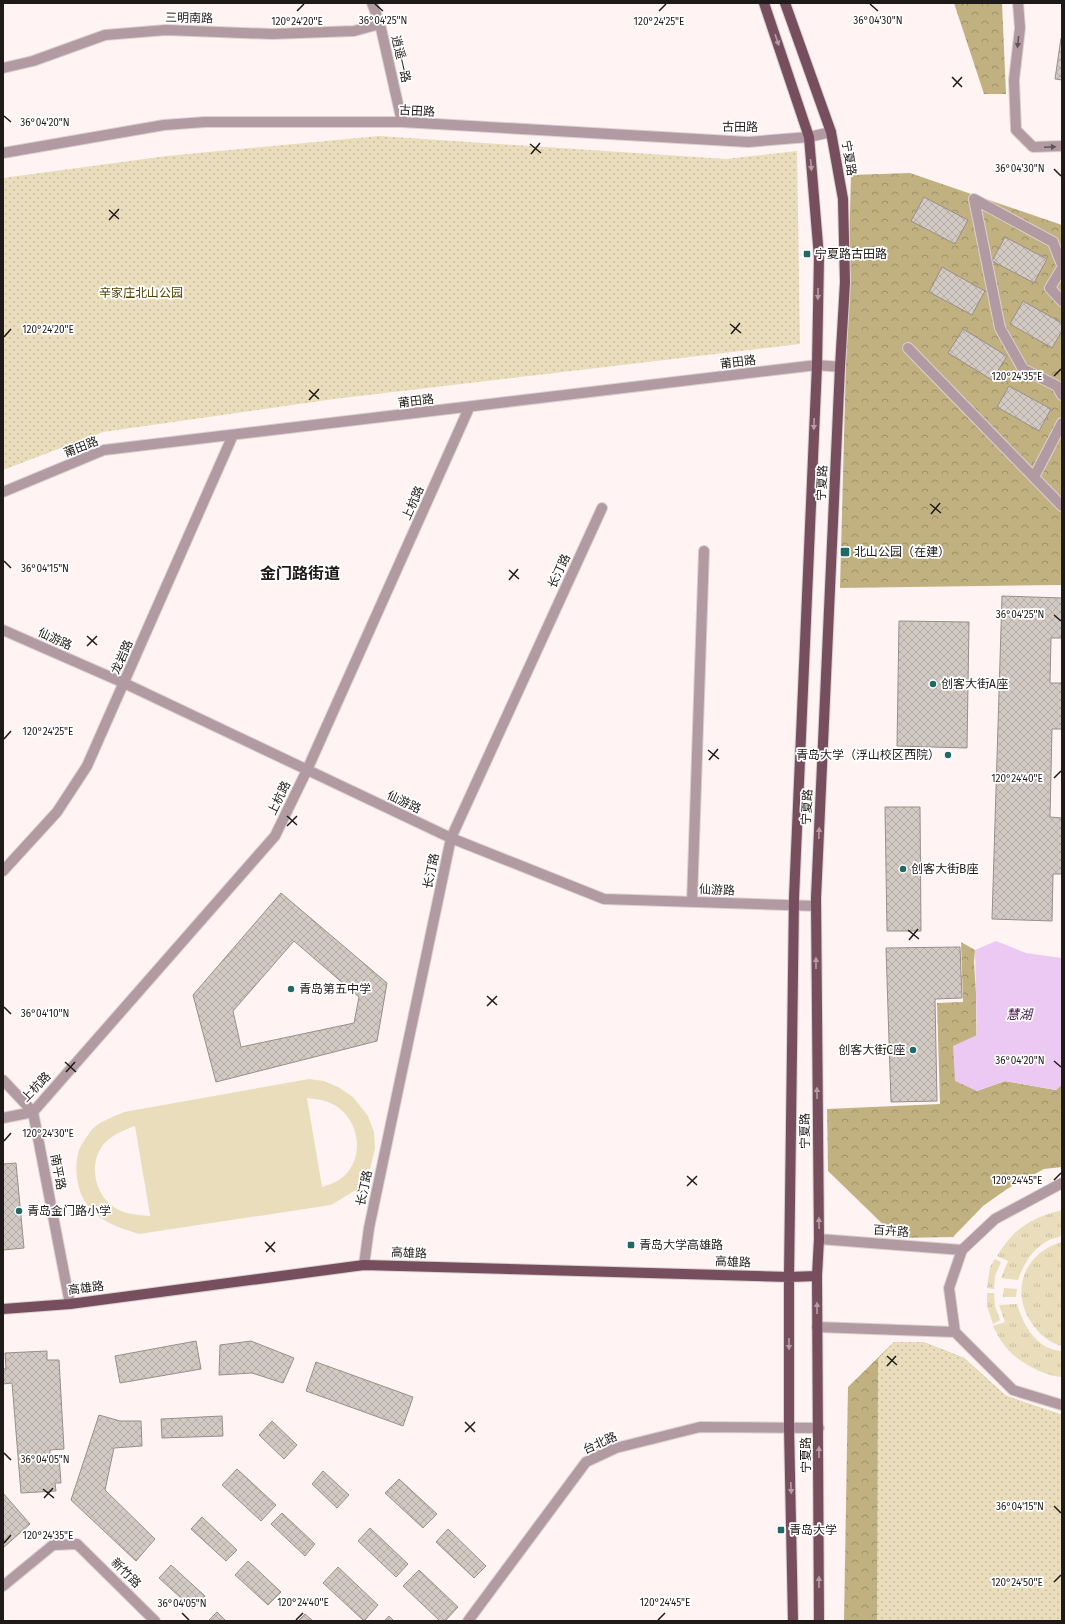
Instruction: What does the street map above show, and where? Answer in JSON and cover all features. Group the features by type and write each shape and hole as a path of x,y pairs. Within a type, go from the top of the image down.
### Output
{"main road":[{"name":"宁夏路","path":"764,3 809,137 819,257 817,366 794,906 789,1277 789,1427 793,1621"},
{"name":"宁夏路","path":"785,3 830,132 843,199 845,282 816,906 819,1239 817,1276 819,1621"},
{"name":"高雄路","path":"3,1309 70,1304 364,1265 789,1277 817,1276"}],"street":[{"name":"逍遥一路","path":"372,3 380,24 402,122"},
{"path":"1018,3 1020,28 1014,80 1016,130 1033,148 1062,146"},
{"name":"三明南路","path":"3,68 33,61 105,35 166,30 272,34 354,31 380,24"},
{"name":"古田路","path":"3,153 164,125 205,122 402,122 748,142 809,137 830,132"},
{"path":"1062,301 1050,288 1062,267 1053,242 974,198 1000,328 1023,369 1057,386 1062,395"},
{"path":"908,348 1062,506"},
{"name":"莆田路","path":"3,492 104,450 817,366 840,366"},
{"name":"上杭路","path":"3,1118 33,1112 275,836 307,770 469,408"},
{"path":"1034,477 1062,423"},
{"name":"龙岩路","path":"3,871 57,812 82,773 124,683 233,435"},
{"name":"长汀路","path":"364,1265 369,1228 451,838 602,508"},
{"path":"692,902 704,551"},
{"name":"仙游路","path":"3,630 124,683 451,838 604,899 816,906"},
{"path":"3,1080 33,1112"},
{"name":"南平路","path":"33,1112 70,1304"},
{"path":"1062,1183 995,1219 962,1250 949,1288 955,1332 1013,1390 1062,1405"},
{"name":"百卉路","path":"819,1239 962,1250"},
{"path":"817,1327 955,1332"},
{"name":"台北路","path":"468,1621 586,1462 616,1448 700,1427 819,1428"},
{"name":"新竹路","path":"3,1586 53,1545 78,1544 155,1621"}],"green space":[{"path":"954,3 1002,3 1006,94 984,94"},
{"name":"辛家庄北山公园","path":"379,136 726,159 797,151 800,344 334,399 103,432 3,470 3,178 167,156"},
{"path":"910,173 1062,225 1062,585 840,588 851,175"},
{"path":"961,942 975,950 977,1091 1005,1081 1056,1090 1062,1084 1062,1167 1044,1169 1007,1189 983,1206 953,1237 897,1238 828,1171 827,1109 940,1104 937,1003 963,1002"},
{"path":"309,1079 324,1081 338,1087 353,1097 368,1116 374,1132 375,1148 370,1170 361,1187 331,1205 139,1234 112,1224 91,1210 82,1196 76,1171 79,1151 93,1128 124,1112","holes":["307,1098 324,1101 339,1108 347,1116 356,1134 357,1144 353,1164 347,1173 339,1180 322,1187","135,1126 150,1215 150,1216 127,1213 111,1205 105,1198 96,1181 96,1162 98,1153 103,1145 106,1141 122,1131"]},
{"path":"1062,1210 1062,1236 1048,1240 1035,1250 1022,1269 1018,1280 1001,1278 1008,1261 997,1256 1010,1238 1017,1231 1032,1221"},
{"path":"1062,1242 1062,1346 1057,1345 1044,1337 1031,1322 1025,1310 1022,1297 1022,1285 1030,1263 1049,1247"},
{"path":"995,1259 1001,1262 995,1276 994,1289 987,1288 990,1267"},
{"path":"1004,1288 1017,1289 1016,1297 1003,1297"},
{"path":"987,1293 994,1293 995,1306 1000,1320 993,1324 987,1306"},
{"path":"1017,1304 1023,1320 1032,1335 1045,1346 1053,1350 1062,1351 1062,1377 1042,1372 1028,1365 1011,1353 1001,1340 993,1326 1005,1322 999,1305"},
{"path":"894,1342 923,1342 964,1358 1006,1396 1062,1415 1062,1621 844,1621 848,1387"},
{"path":"894,1342 923,1342 964,1358 1006,1396 1062,1415 1062,1621 877,1621 878,1359"}],"water":[{"name":"慧湖","path":"996,941 1026,953 1062,958 1062,1084 1056,1090 1005,1081 977,1091 955,1081 953,1046 977,1035 975,950"}],"building":[{"path":"1062,38 1062,80 1055,79"},
{"path":"924,197 968,220 955,244 911,221"},
{"path":"1005,237 1047,259 1034,283 992,261"},
{"path":"942,267 985,291 972,315 929,292"},
{"path":"1023,301 1062,323 1062,331 1052,348 1010,324"},
{"path":"963,329 1007,356 992,380 948,353"},
{"path":"1009,386 1051,409 1039,431 997,407"},
{"path":"1002,596 1062,598 1062,638 1051,638 1050,683 1062,683 1062,729 1052,729 1050,817 1062,818 1062,874 1053,874 1052,921 992,919"},
{"name":"创客大街A座","path":"899,621 969,622 967,748 897,746"},
{"name":"创客大街B座","path":"885,807 920,807 921,931 887,931"},
{"path":"281,893 387,983 377,1041 216,1082 193,995","holes":["294,941 359,997 354,1023 241,1047 233,1011"]},
{"name":"创客大街C座","path":"960,947 962,998 935,999 937,1101 891,1102 886,948"},
{"path":"16,1163 24,1248 3,1250 3,1164"},
{"path":"196,1341 201,1369 120,1383 115,1356"},
{"path":"251,1341 294,1358 283,1383 252,1373 219,1375 220,1345"},
{"path":"47,1351 47,1360 59,1360 64,1449 50,1450 50,1457 59,1456 61,1483 55,1483 56,1491 21,1493 12,1383 3,1384 3,1369 6,1369 5,1353"},
{"path":"316,1362 413,1397 403,1426 306,1391"},
{"path":"99,1415 120,1421 141,1421 142,1446 114,1448 105,1490 155,1539 136,1561 71,1500"},
{"path":"222,1416 223,1436 162,1438 161,1419"},
{"path":"272,1421 297,1445 284,1459 259,1435"},
{"path":"237,1469 276,1505 261,1521 222,1485"},
{"path":"323,1471 349,1495 337,1508 312,1484"},
{"path":"399,1479 437,1514 423,1528 385,1493"},
{"path":"3,1493 30,1524 3,1548"},
{"path":"282,1513 315,1544 305,1556 271,1524"},
{"path":"202,1517 237,1550 226,1561 191,1529"},
{"path":"370,1528 408,1564 396,1577 358,1541"},
{"path":"448,1529 486,1566 474,1578 436,1542"},
{"path":"248,1561 281,1592 268,1605 235,1575"},
{"path":"171,1565 205,1596 193,1609 159,1578"},
{"path":"338,1567 378,1605 364,1621 323,1583"},
{"path":"419,1570 458,1607 445,1621 440,1621 403,1586"},
{"path":"217,1612 226,1621 208,1621"},
{"path":"305,1614 313,1621 298,1621"},
{"path":"389,1616 394,1621 384,1621"}],"place":[{"name":"宁夏路古田路","path":"807,254"},
{"name":"北山公园（在建）","path":"845,552"},
{"name":"创客大街A座","path":"933,684"},
{"name":"青岛大学（浮山校区西院）","path":"948,755"},
{"name":"创客大街B座","path":"903,869"},
{"name":"青岛第五中学","path":"291,989"},
{"name":"创客大街C座","path":"913,1050"},
{"name":"青岛金门路小学","path":"19,1211"},
{"name":"青岛大学高雄路","path":"631,1245"},
{"name":"青岛大学","path":"781,1530"}],"district":[{"name":"金门路街道","path":"300,573"}]}
